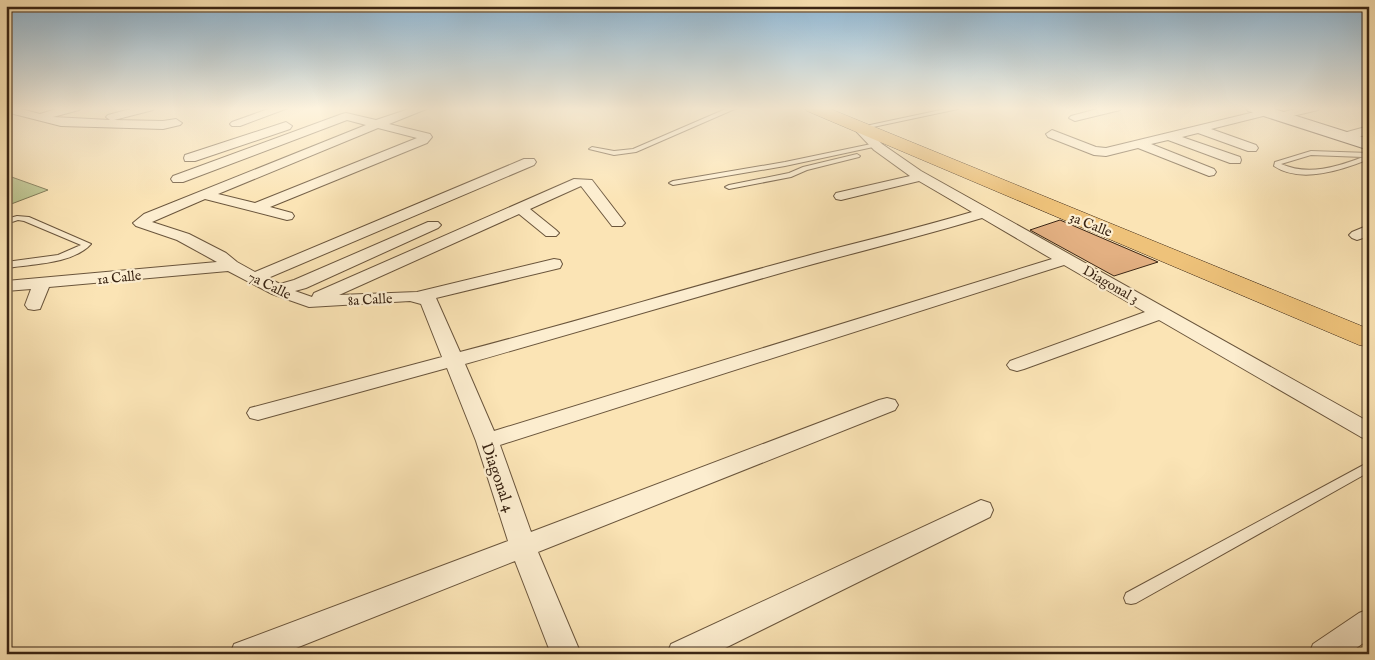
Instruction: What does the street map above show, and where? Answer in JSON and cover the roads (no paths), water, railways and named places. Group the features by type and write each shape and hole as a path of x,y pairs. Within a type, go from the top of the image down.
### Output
{"main road":[{"name":"3a Calle","path":"886,139 1369,339"},
{"path":"1352,139 1369,145"}],"street":[{"path":"190,158 247,139"},
{"path":"178,178 284,139"},
{"path":"231,266 220,256 183,236 141,223 149,217 342,139"},
{"path":"256,208 424,139"},
{"name":"Diagonal 3","path":"871,139 879,147 921,177 982,213 1068,259 1369,432"},
{"path":"1065,139 1099,152 1158,139"},
{"path":"1176,139 1236,160"},
{"path":"1226,139 1252,148"},
{"path":"1139,144 1209,172"},
{"path":"255,278 529,162"},
{"path":"841,196 921,177"},
{"path":"309,302 575,184 585,182 617,223"},
{"path":"204,195 287,216"},
{"path":"520,208 551,233"},
{"path":"258,413 599,321 777,269 914,234 982,213"},
{"path":"278,290 300,284 433,225"},
{"path":"487,441 1068,259"},
{"name":"8a Calle","path":"309,302 423,299 554,264"},
{"name":"7a Calle","path":"231,266 278,290 309,302"},
{"name":"1a Calle","path":"6,286 231,266"},
{"path":"34,305 42,284"},
{"name":"Diagonal 4","path":"423,299 453,361 487,441 523,547 566,654"},
{"path":"1017,365 1161,313"},
{"path":"246,654 887,405"},
{"path":"682,654 981,510"},
{"path":"1324,654 1369,622"}],"lane":[{"path":"592,149 614,153 634,151 662,139"},
{"path":"673,183 879,147"},
{"path":"729,187 791,176 805,168 879,147"},
{"path":"1311,153 1369,156 1337,170 1320,172 1287,169 1278,166 1277,163 1311,153"},
{"path":"6,222 17,218 26,219 87,244 76,252 63,256 6,265"},
{"path":"1131,598 1369,466"}]}
